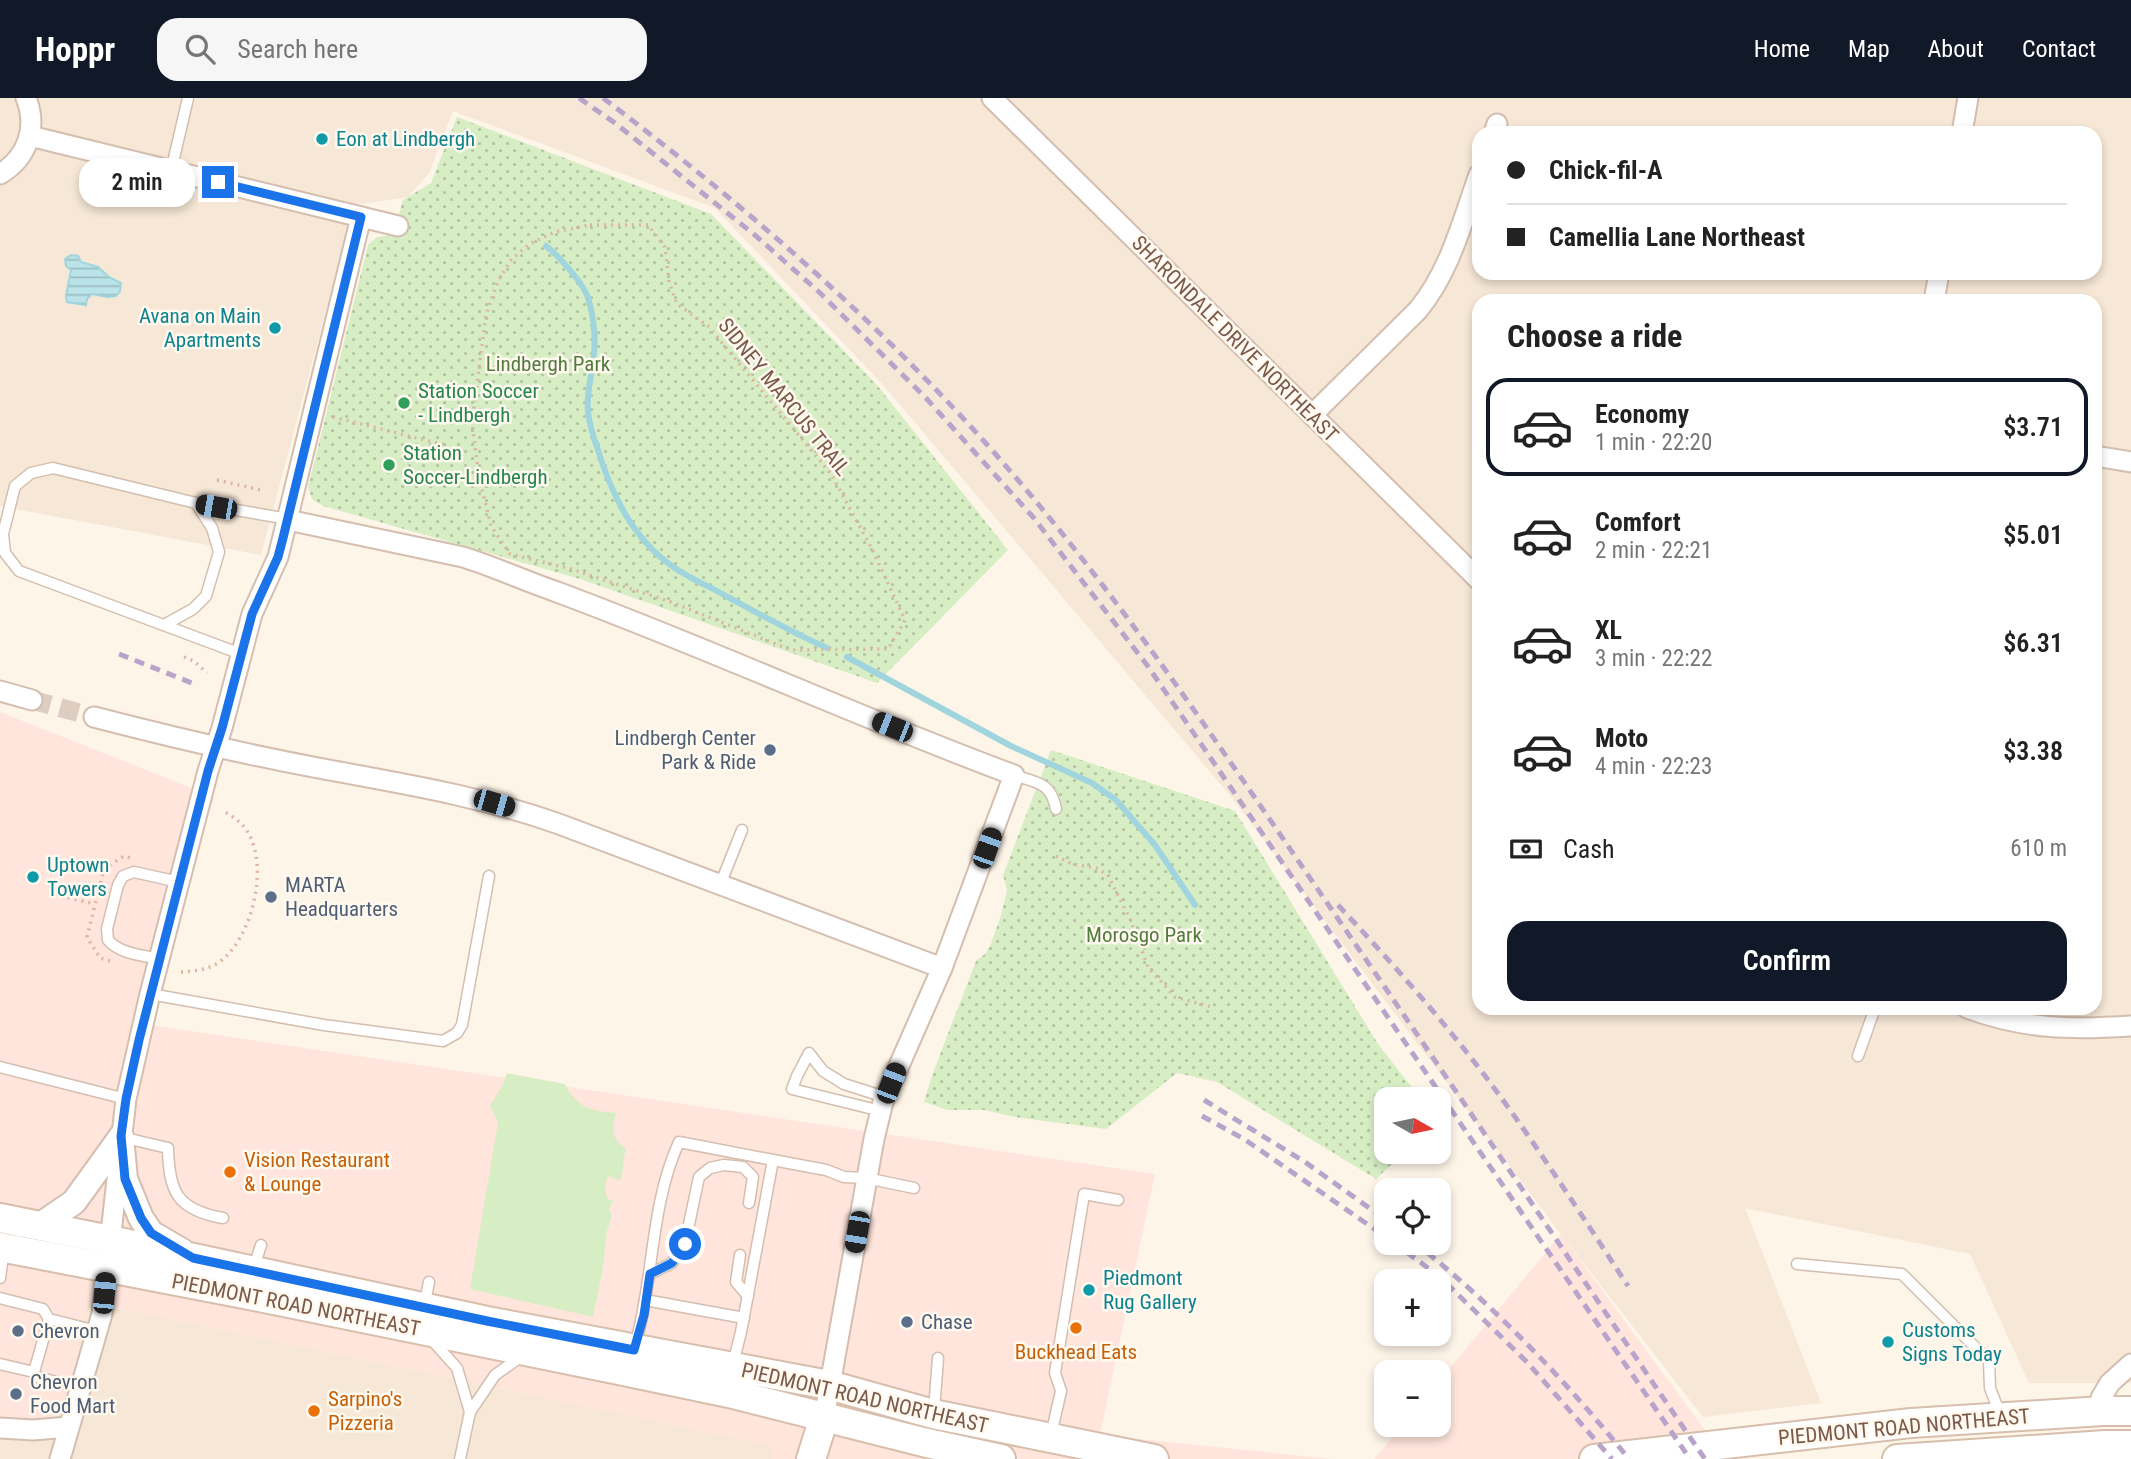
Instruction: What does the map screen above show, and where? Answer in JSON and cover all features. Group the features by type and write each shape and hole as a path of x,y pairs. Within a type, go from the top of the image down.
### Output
{"main road":[{"name":"PIEDMONT ROAD NORTHEAST","path":"0,1218 193,1258 257,1258 425,1306 634,1350 829,1385 933,1414 1154,1459"},
{"name":"PIEDMONT ROAD NORTHEAST","path":"2,1248 106,1267 425,1306 528,1352 729,1393 1000,1459"},
{"name":"PIEDMONT ROAD NORTHEAST","path":"1594,1459 1911,1423 2131,1411"},
{"path":"811,1459 824,1418"},
{"path":"824,1418 830,1459"},
{"name":"PIEDMONT ROAD NORTHEAST","path":"1910,1458 2131,1445"}],"street":[{"path":"0,174 11,168 23,153 30,136 32,118 26,98"},
{"name":"SHARONDALE DRIVE NORTHEAST","path":"992,98 1472,573"},
{"path":"1963,126 1968,98"},
{"path":"30,136 398,226"},
{"path":"1312,415 1430,295 1447,265 1472,195"},
{"path":"60,1459 102,1314 126,1099 150,994 252,614 278,557 361,217"},
{"path":"2102,457 2131,462"},
{"path":"288,520 463,557 491,566 1014,775 942,968 883,1104 866,1178 824,1418"},
{"path":"0,691 32,700"},
{"path":"94,717 215,748 494,803 559,824 942,968"},
{"path":"1985,1015 2028,1025 2072,1030 2131,1027"},
{"path":"39,1226 74,1202 121,1136"},
{"path":"121,1136 125,1179 141,1218 151,1233 193,1258"},
{"path":"2103,1411 2101,1398 2110,1383 2131,1364"},
{"path":"0,1428 33,1430 69,1427"}],"lane":[{"path":"171,171 188,98"},
{"path":"241,654 19,572 5,553 3,534 15,486 32,473 53,468 196,503 288,520"},
{"path":"164,625 193,609 206,596 219,552 212,528 196,503"},
{"path":"1014,775 1041,783 1053,794 1056,809"},
{"path":"720,885 742,830"},
{"path":"159,959 116,948 108,940 107,929 118,885 123,876 134,872 178,882"},
{"path":"150,994 324,1025 443,1041 457,1033 462,1026 489,876"},
{"path":"1858,1056 1873,1015"},
{"path":"809,1053 823,1071 883,1104 792,1089 809,1053"},
{"path":"0,1067 126,1099"},
{"path":"121,1136 167,1147 168,1173 179,1200 204,1215 223,1218"},
{"path":"634,1350 644,1315 664,1180 679,1142 826,1170 844,1177 866,1178 914,1188"},
{"path":"732,1368 744,1318 773,1160"},
{"path":"688,1229 699,1177 710,1168 724,1165 743,1167 753,1177 749,1203"},
{"path":"1050,1439 1061,1391 1055,1373 1084,1194 1118,1200"},
{"path":"650,1274 672,1263 685,1244"},
{"path":"0,1278 2,1248"},
{"path":"740,1255 736,1282 748,1296"},
{"path":"1797,1265 1902,1274 1989,1361 1990,1388 2002,1418"},
{"path":"0,1298 43,1309 49,1319 97,1331"},
{"path":"645,1300 744,1318"},
{"path":"425,1306 457,1368 470,1412"},
{"path":"34,1372 49,1319"},
{"path":"460,1459 470,1412 495,1375 528,1352"},
{"path":"933,1414 938,1358"},
{"path":"0,1364 81,1388"}],"path":[{"name":"SIDNEY MARCUS TRAIL","path":"590,225 648,225 665,247 669,282 677,304 708,327 831,474 872,548 905,620 888,649 791,650 671,602 571,569 510,554 491,526 479,477 472,423 486,314 498,281 511,260 528,244 555,232 590,225"},
{"path":"333,417 445,445"},
{"path":"218,480 261,491"},
{"path":"184,657 194,661 206,673"},
{"path":"181,972 201,970 216,964 228,954 240,938 257,897 255,849 247,830 222,810"},
{"path":"1056,856 1072,864 1096,868 1108,875 1130,919 1148,967 1175,997 1212,1007"},
{"path":"61,896 95,904"}],"shaded area":[{"path":"0,98 2131,98 2131,1383 2029,1383 1970,1254 1745,1208 1821,1403 1703,1417 1561,1234 1233,799 885,387 715,208 453,111 429,173 408,197 354,205 261,555 0,506"},
{"path":"0,712 214,797 143,1024 1155,1174 1100,1435 1331,1459 771,1459 772,1446 138,1312 87,1304 63,1431 0,1424"},
{"path":"1561,1234 1726,1459 1374,1459 1393,1437 1451,1437 1451,1367"},
{"path":"87,1304 138,1312 773,1446 771,1459 0,1459 0,1424 63,1431"}],"green space":[{"name":"Lindbergh Park","path":"457,117 711,214 877,385 1008,550 877,683 580,579 323,506 312,499 308,487 368,245 377,237 393,235 403,200 431,183"},
{"name":"Morosgo Park","path":"1051,750 1235,811 1378,1044 1412,1087 1374,1087 1374,1164 1392,1164 1374,1178 1217,1082 1177,1073 1106,1129 1015,1117 984,1110 947,1110 924,1102 976,961 985,954 991,944 1007,890 1003,875"},
{"path":"507,1073 565,1084 579,1103 599,1111 616,1113 615,1137 626,1148 620,1181 608,1176 606,1182 608,1199 613,1200 609,1210 612,1216 607,1231 593,1317 470,1289 498,1122 490,1105"}],"water":[{"path":"71,255 78,256 81,262 98,267 121,283 116,296 92,294 86,305 67,302 71,270 66,266 65,259"}],"waterway":[{"path":"546,246 575,276 587,295 595,339 588,396 589,420 609,481 634,528 658,555 679,571 827,648"},
{"path":"847,657 1011,746 1092,783 1116,800 1155,845 1195,905"}],"tunnel":[{"path":"32,700 94,717"}],"railway":[{"path":"579,98 615,123 756,236 819,292 925,397 1033,517 1147,665 1690,1459"},
{"path":"603,98 743,210 833,289 960,415 1051,520 1137,631 1218,744 1705,1459"},
{"path":"119,654 197,685"},
{"path":"1338,905 1462,1046 1533,1143 1628,1286"},
{"path":"1204,1100 1305,1162 1374,1211"},
{"path":"1202,1116 1244,1139 1374,1229"},
{"path":"1410,1255 1440,1277 1527,1362 1612,1459"},
{"path":"1430,1255 1528,1344 1629,1459"}],"place":[{"name":"Eon at Lindbergh","path":"322,139"},
{"name":"Avana on Main Apartments","path":"275,328"},
{"name":"Station Soccer - Lindbergh","path":"404,403"},
{"name":"Station Soccer-Lindbergh","path":"389,465"},
{"name":"Lindbergh Center Park & Ride","path":"770,750"},
{"name":"Uptown Towers","path":"33,877"},
{"name":"MARTA Headquarters","path":"271,897"},
{"name":"Vision Restaurant & Lounge","path":"230,1172"},
{"name":"Piedmont Rug Gallery","path":"1089,1290"},
{"name":"Chase","path":"907,1322"},
{"name":"Buckhead Eats","path":"1076,1328"},
{"name":"Chevron","path":"18,1331"},
{"name":"Customs Signs Today","path":"1888,1342"},
{"name":"Chevron Food Mart","path":"16,1394"},
{"name":"Sarpino's Pizzeria","path":"314,1411"}],"route":[{"path":"218,182 361,217 278,557 252,614 184,860 133,1063 121,1136 125,1179 141,1218 151,1233 193,1258 634,1350 644,1315 650,1274 672,1263 685,1244"}]}
